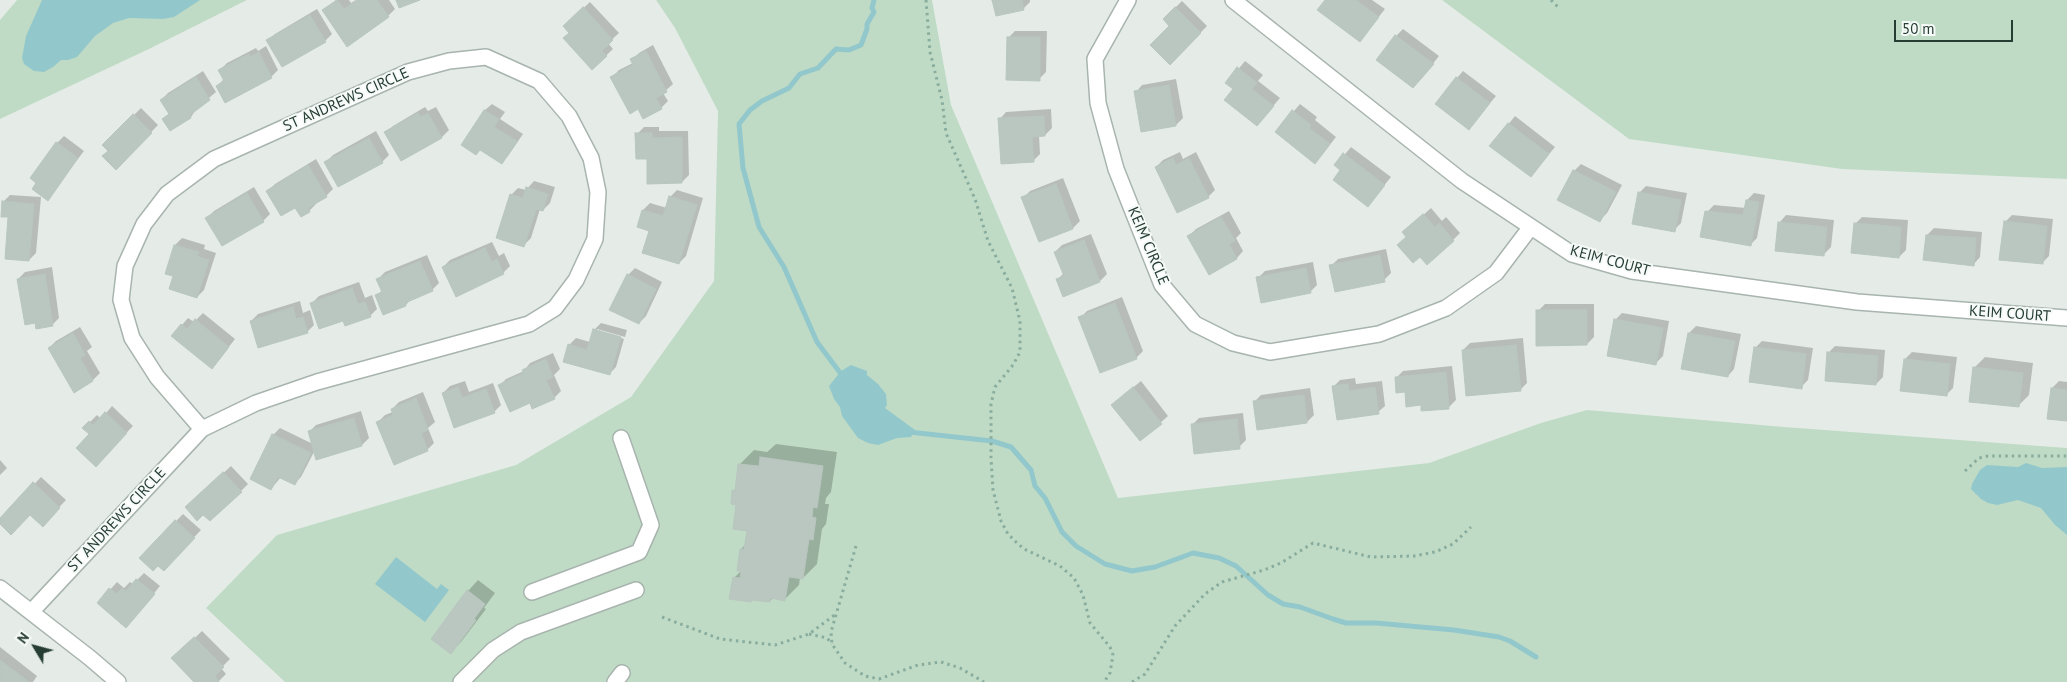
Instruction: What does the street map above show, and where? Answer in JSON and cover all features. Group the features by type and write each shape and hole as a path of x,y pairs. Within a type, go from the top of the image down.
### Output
{"street":[{"name":"KEIM COURT","path":"1233,0 1462,181 1530,228 1572,254 1632,271 1857,302 2067,318"},
{"name":"KEIM CIRCLE","path":"1124,1 1095,59 1098,103 1116,169 1162,285 1195,324 1233,343 1270,352 1379,334 1446,308 1496,274 1530,228"},
{"name":"ST ANDREWS CIRCLE","path":"32,611 202,429 256,403 317,382 529,324 555,308 576,280 595,239 598,192 590,158 569,116 538,81 486,57 449,61 408,72 214,159 167,194 144,224 125,266 121,300 132,338 157,377 202,429"},
{"path":"532,592 640,552 651,525 621,438"},
{"path":"0,588 32,611 118,682"},
{"path":"461,682 493,650 521,632 636,590"}],"path":[{"path":"926,0 930,52 942,100 946,134 975,199 988,241 1012,288 1020,321 1020,352 1013,365 995,387 991,404 993,490 1008,534 1024,549 1060,566 1074,578 1083,595 1090,623 1110,647 1113,655 1112,664 1104,682"},
{"path":"1551,0 1560,9"},
{"path":"1965,471 1979,458 1988,456 2067,456"},
{"path":"1132,682 1145,674 1175,626 1205,594 1222,582 1281,563 1313,543 1371,556 1414,556 1435,552 1453,544 1471,527"},
{"path":"832,644 831,632 856,546"},
{"path":"662,617 720,639 774,645 809,634 836,614"},
{"path":"809,634 827,638 845,663 865,676 879,679 918,665 941,662 960,668 984,682"}],"green space":[{"path":"17,0 247,0 151,48 0,119 0,20"},
{"path":"656,0 932,0 951,105 1118,498 1429,463 1541,423 1587,410 2067,448 2067,682 285,682 206,608 277,535 516,465 631,397 714,281 718,111 675,28"},
{"path":"1442,0 2067,0 2067,179 1842,169 1629,139"}],"water":[{"path":"42,0 200,0 174,17 163,19 129,18 113,23 95,36 77,57 61,60 44,72 34,71 24,64 22,58 26,36"},
{"path":"851,365 867,371 867,375 878,384 886,394 887,405 885,408 915,430 911,437 897,438 878,445 858,438 842,416 840,407 834,399 829,386 841,371"},
{"path":"2026,463 2042,468 2067,467 2067,535 2055,525 2041,508 2018,500 1997,505 1988,503 1971,489 1980,470 1987,465 2018,467"},
{"path":"396,557 437,589 441,584 449,590 425,622 375,584"}],"building":[{"path":"337,0 344,9 357,0 377,0 389,17 347,47 322,10"},
{"path":"396,0 420,0 399,8"},
{"path":"992,0 1022,0 1024,10 996,16"},
{"path":"1325,0 1356,0 1379,17 1360,42 1317,10"},
{"path":"583,7 613,40 602,51 607,56 592,70 563,38 569,33 563,26"},
{"path":"1175,7 1201,33 1170,65 1150,45 1169,26 1163,19"},
{"path":"310,15 326,42 282,67 266,40"},
{"path":"1395,35 1434,64 1413,88 1376,60"},
{"path":"1007,37 1040,37 1040,81 1006,80"},
{"path":"646,51 667,92 656,98 662,109 643,119 638,109 630,114 610,77 633,65 630,59"},
{"path":"259,52 272,78 225,103 216,86 224,81 218,70 249,54 250,57"},
{"path":"1237,67 1257,83 1252,89 1274,106 1257,126 1224,100 1233,89 1225,83"},
{"path":"196,77 210,100 190,115 191,118 170,131 162,119 169,114 160,100"},
{"path":"1456,77 1490,103 1469,130 1435,104"},
{"path":"1169,85 1176,126 1141,132 1134,91"},
{"path":"484,110 499,119 494,127 517,141 502,164 480,150 476,155 461,145"},
{"path":"1292,110 1311,125 1309,128 1330,144 1315,164 1275,132"},
{"path":"418,113 420,117 428,113 442,138 401,161 384,132"},
{"path":"133,114 152,133 116,170 102,156 108,151 102,145"},
{"path":"1044,116 1045,136 1032,137 1034,162 1001,164 998,118"},
{"path":"1508,123 1549,154 1531,177 1489,146"},
{"path":"635,133 652,133 652,138 682,137 682,183 647,184 647,159 636,159"},
{"path":"369,138 383,163 338,187 324,162"},
{"path":"56,142 78,158 48,201 32,189 36,183 30,178"},
{"path":"1343,153 1385,185 1368,207 1333,180 1340,170 1334,165"},
{"path":"1173,158 1176,165 1189,158 1209,198 1177,213 1155,167"},
{"path":"308,165 327,197 308,208 310,212 301,217 295,208 281,216 266,191"},
{"path":"1573,170 1616,192 1600,222 1557,200"},
{"path":"1056,184 1073,229 1039,242 1021,197"},
{"path":"526,187 548,194 543,211 536,209 524,247 496,238 510,194 523,198"},
{"path":"1638,192 1681,200 1675,232 1632,224"},
{"path":"247,193 264,222 222,246 205,218"},
{"path":"669,196 697,205 679,264 642,253 649,231 637,227 642,210 663,216"},
{"path":"1746,200 1759,202 1751,246 1700,237 1705,211 1743,215"},
{"path":"2,201 34,204 29,261 5,259 8,217 1,217"},
{"path":"1423,214 1435,227 1439,223 1454,241 1427,265 1420,257 1413,263 1397,245 1406,237 1402,232"},
{"path":"1221,217 1235,241 1229,244 1237,259 1209,275 1187,236"},
{"path":"2004,221 2047,226 2043,264 1999,260"},
{"path":"1778,222 1827,227 1824,256 1775,251"},
{"path":"1854,223 1901,227 1899,258 1851,253"},
{"path":"1926,235 1976,238 1974,266 1923,260"},
{"path":"1084,240 1100,282 1063,297 1056,279 1064,276 1054,252"},
{"path":"174,245 199,252 197,256 209,260 197,298 169,289 173,276 165,274"},
{"path":"485,248 492,262 497,259 504,274 456,297 442,267"},
{"path":"1380,255 1385,282 1335,292 1329,265"},
{"path":"420,261 433,291 405,303 406,306 383,315 375,295 382,292 376,279"},
{"path":"1306,268 1311,293 1261,303 1256,277"},
{"path":"45,274 53,326 36,329 35,323 25,325 17,279"},
{"path":"627,274 656,289 639,324 609,310"},
{"path":"352,288 358,304 365,302 371,317 345,326 343,321 319,329 310,303"},
{"path":"1115,303 1137,359 1100,373 1078,317"},
{"path":"293,307 296,319 303,317 308,333 258,348 250,321"},
{"path":"1536,310 1587,310 1587,345 1536,346"},
{"path":"195,319 229,347 212,369 171,336 181,324 187,329"},
{"path":"1614,319 1663,328 1656,365 1607,356"},
{"path":"593,329 621,337 610,375 563,362 568,344 587,350"},
{"path":"73,333 85,355 80,358 93,381 74,393 48,348"},
{"path":"1688,333 1735,341 1728,377 1681,369"},
{"path":"1516,345 1521,391 1466,396 1462,350"},
{"path":"1754,347 1806,354 1802,389 1749,382"},
{"path":"1827,352 1878,356 1876,385 1825,381"},
{"path":"546,359 553,377 546,380 555,399 532,409 530,403 510,412 498,385 524,373 522,370"},
{"path":"1904,359 1950,364 1947,396 1900,391"},
{"path":"1973,367 2023,373 2019,407 1969,402"},
{"path":"1446,372 1449,409 1421,411 1421,405 1406,407 1405,392 1396,393 1395,377"},
{"path":"1348,384 1349,391 1375,387 1379,414 1337,420 1332,386"},
{"path":"458,387 462,398 486,389 495,413 454,428 442,393"},
{"path":"1133,387 1162,424 1140,441 1111,405"},
{"path":"2051,388 2067,390 2067,421 2047,419"},
{"path":"1304,395 1307,423 1257,430 1253,401"},
{"path":"416,398 428,430 421,433 428,451 394,465 376,422 393,415 391,409"},
{"path":"105,412 127,433 96,467 76,448 89,434 82,428 89,421 93,425"},
{"path":"354,418 362,446 316,460 308,431"},
{"path":"1237,419 1240,449 1194,454 1191,424"},
{"path":"272,434 311,453 295,485 278,477 271,490 250,479"},
{"path":"760,457 823,466 817,508 813,507 812,517 816,518 813,540 809,539 803,579 789,577 785,601 771,598 770,602 729,599 733,577 740,578 741,571 737,571 740,549 744,549 747,531 733,529 736,505 731,504 732,490 735,491 738,464 759,466"},
{"path":"223,472 242,492 210,521 203,515 197,521 185,507"},
{"path":"33,482 60,508 43,527 30,515 11,535 0,524 0,518"},
{"path":"175,520 195,538 164,571 158,566 153,571 139,558"},
{"path":"136,579 155,594 126,628 97,603 109,588 117,594 122,588 126,591"},
{"path":"467,590 485,604 474,619 476,620 451,654 431,639"},
{"path":"194,637 224,667 215,676 219,682 194,682 171,658"},
{"path":"0,660 29,682 0,682"}],"waterway":[{"path":"844,378 817,342 784,267 759,227 743,168 739,124 750,110 762,101 789,88 800,74 818,68 836,49 849,50 861,45 867,24 874,12 872,8 874,0"},
{"path":"909,432 992,441 1011,447 1031,470 1035,486 1045,498 1062,532 1076,546 1105,564 1132,571 1155,567 1193,553 1219,558 1236,566 1268,595 1283,604 1300,607 1346,623 1376,623 1454,630 1499,637 1510,641 1536,657"}]}
